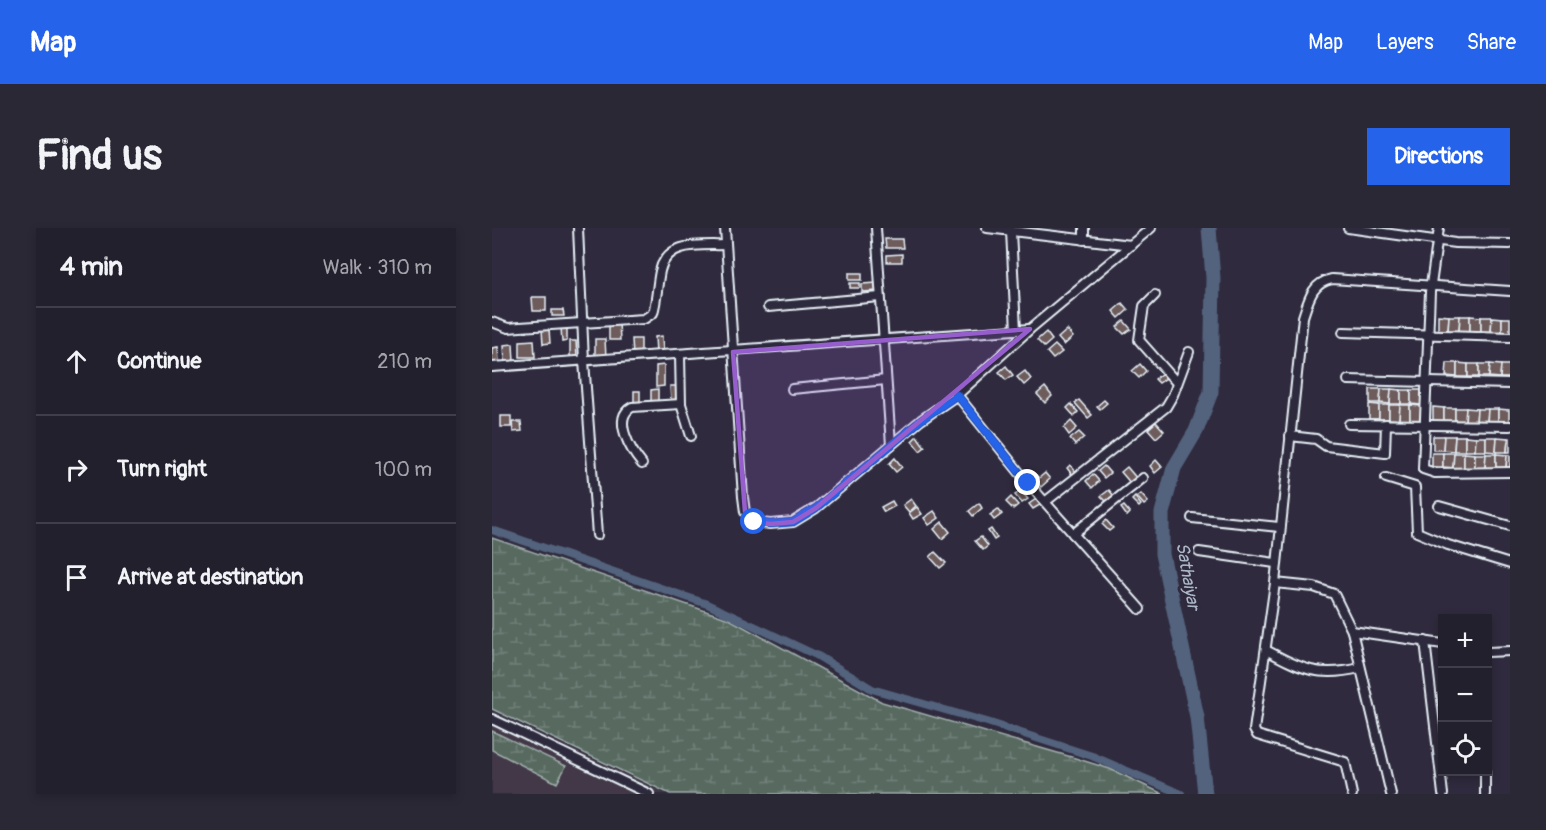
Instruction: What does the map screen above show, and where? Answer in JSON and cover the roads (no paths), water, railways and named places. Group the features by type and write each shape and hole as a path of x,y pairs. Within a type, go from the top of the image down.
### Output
{"street":[{"path":"579,228 584,361 597,535"},
{"path":"725,228 745,512 754,522 770,524 793,522 816,508 891,445 957,395 1030,329 1151,228"},
{"path":"876,228 891,445"},
{"path":"987,228 1131,245"},
{"path":"1084,228 1084,240"},
{"path":"1348,228 1437,240 1510,244"},
{"path":"1439,228 1430,287 1422,463 1426,472 1510,472"},
{"path":"1011,231 1016,330"},
{"path":"492,322 514,327 644,319 650,316 655,307 660,269 673,250 683,247 726,245"},
{"path":"1352,794 1345,762 1255,733 1275,583 1279,526 1303,317 1311,293 1320,281 1332,279 1510,291"},
{"path":"1155,295 1144,306 1139,340 1177,383"},
{"path":"768,307 880,297"},
{"path":"492,367 733,352 1030,329"},
{"path":"1343,332 1510,337"},
{"path":"1045,502 1166,407 1171,400 1189,352"},
{"path":"680,355 681,404 692,436"},
{"path":"792,389 886,380"},
{"path":"1348,380 1510,384"},
{"path":"957,395 1045,502 1140,609"},
{"path":"642,464 627,443 625,416 627,410 632,407 681,404"},
{"path":"1350,424 1510,426"},
{"path":"1290,436 1316,439 1326,446 1385,453 1386,424"},
{"path":"1073,534 1143,478"},
{"path":"1386,478 1415,487 1417,532 1448,545 1510,564"},
{"path":"1439,506 1510,526"},
{"path":"1192,518 1279,526"},
{"path":"1198,552 1275,564"},
{"path":"1275,583 1314,587 1334,594 1353,631 1391,794"},
{"path":"1353,631 1438,643"},
{"path":"1425,641 1443,794"},
{"path":"1266,650 1304,670 1320,674 1360,668"},
{"path":"1492,653 1501,654 1510,651"},
{"path":"1501,654 1509,661"},
{"path":"492,719 649,794"},
{"path":"1485,776 1485,794"}],"waterway":[{"name":"Sathaiyar","path":"1205,794 1197,717 1162,554 1162,513 1174,468 1196,431 1211,392 1213,278 1209,228"},
{"path":"492,530 707,604 818,656 872,689 987,722 1092,756 1181,794"}]}
